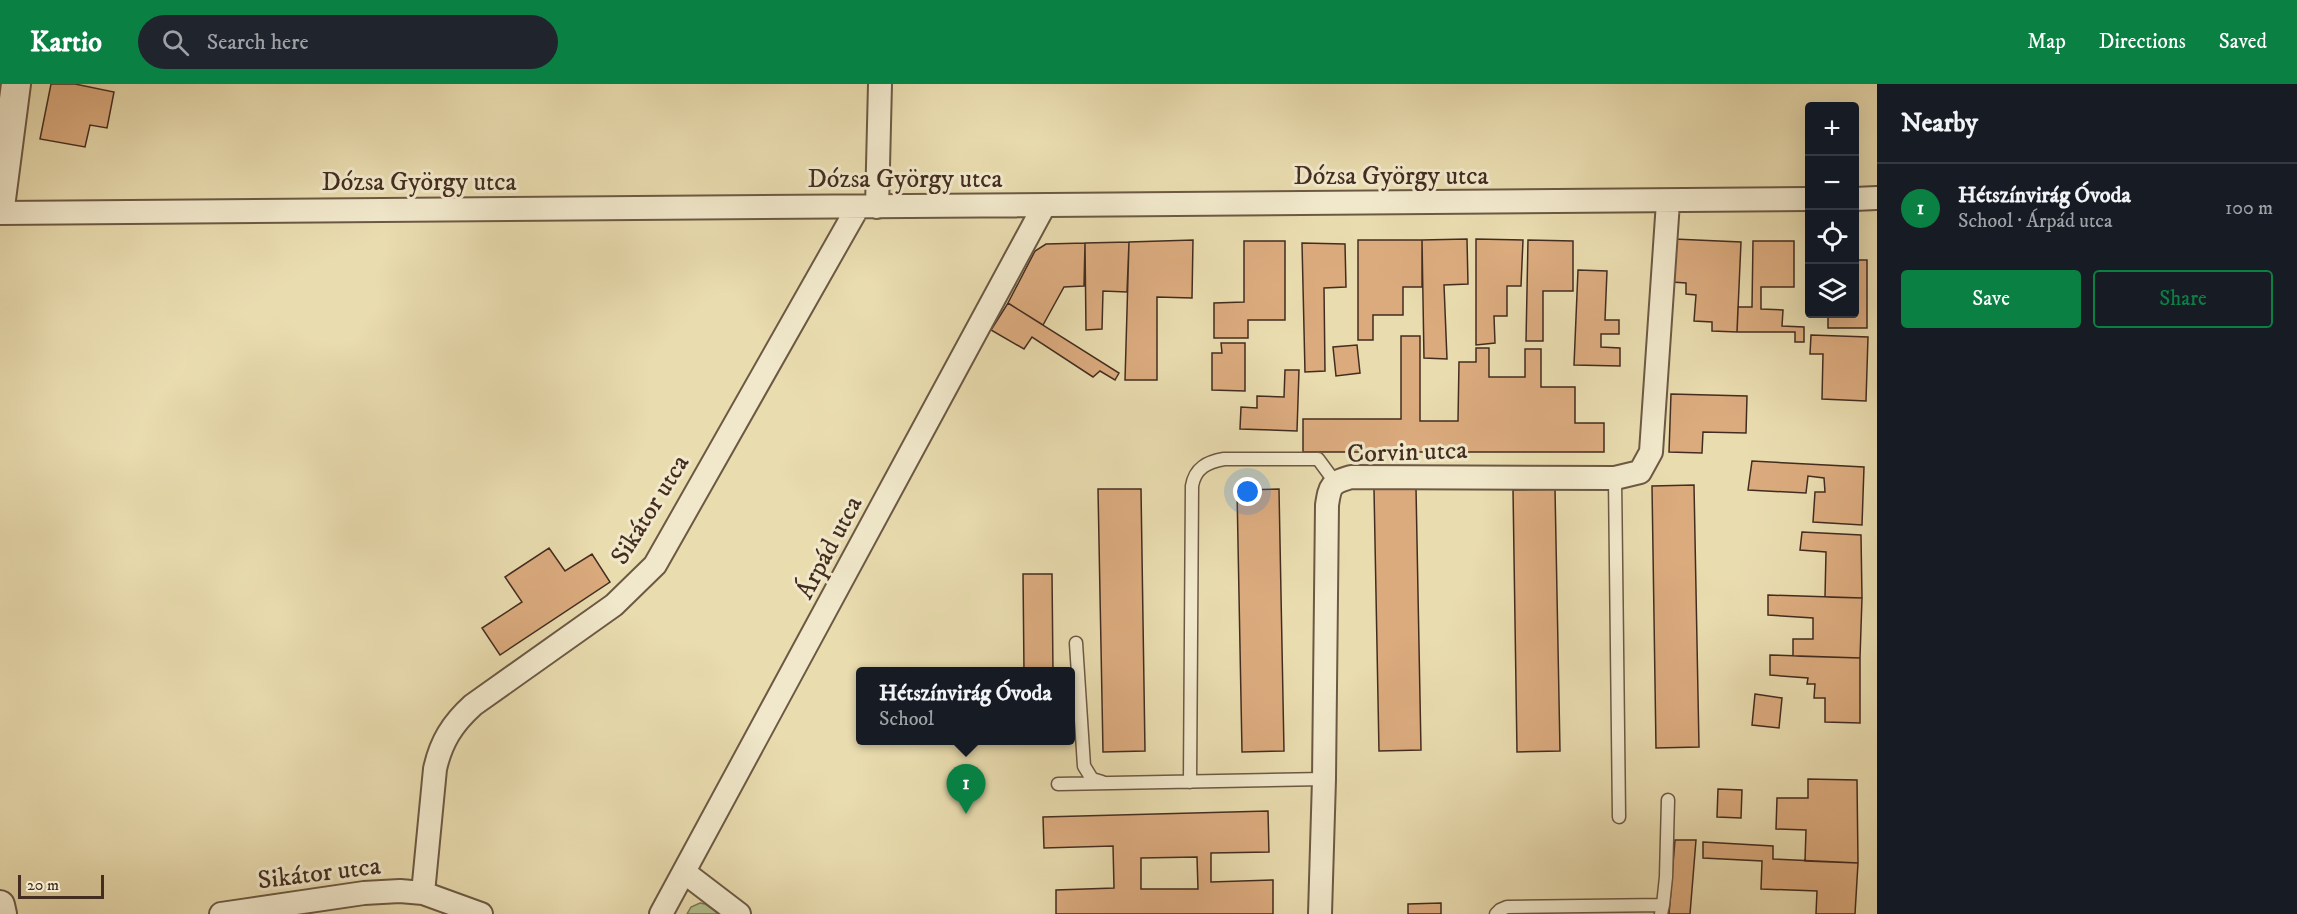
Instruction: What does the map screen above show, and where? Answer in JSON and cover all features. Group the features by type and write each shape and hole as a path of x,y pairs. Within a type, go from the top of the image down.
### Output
{"street":[{"path":"0,207 15,84"},
{"name":"Sikátor utca","path":"423,894 435,769 447,734 473,705 614,605 655,565 867,207 880,84"},
{"path":"1859,199 1877,198"},
{"name":"Dózsa György utca","path":"0,213 1805,200"},
{"name":"Corvin utca","path":"1320,914 1329,490 1335,482 1351,477 1615,478 1640,472 1651,452 1668,202"},
{"name":"Árpád utca","path":"662,914 1044,206"},
{"path":"684,872 739,914"},
{"name":"Sikátor utca","path":"222,914 364,892 400,891 423,894 481,914"},
{"path":"0,905 2,914"}],"lane":[{"path":"1190,782 1192,486 1196,473 1211,461 1224,459 1318,459 1335,482"},
{"path":"1615,478 1619,817"},
{"path":"1076,643 1083,766 1092,779 1107,783"},
{"path":"1058,784 1324,779"},
{"path":"1496,914 1507,907 1662,910 1666,877 1668,800"}],"green space":[{"path":"700,903 719,914 687,914 691,907"}],"building":[{"path":"51,84 75,84 114,92 107,128 90,125 85,147 40,139"},
{"path":"1467,239 1468,284 1444,285 1447,359 1424,358 1422,240"},
{"path":"1476,239 1523,240 1521,286 1507,286 1507,316 1494,316 1495,343 1476,345"},
{"path":"1674,239 1741,242 1737,332 1712,331 1712,322 1694,321 1696,295 1686,294 1686,283 1672,282"},
{"path":"1193,240 1192,298 1157,297 1157,380 1125,380 1129,242"},
{"path":"1358,240 1422,240 1422,287 1403,287 1403,315 1373,315 1373,340 1358,340"},
{"path":"1528,240 1573,241 1573,291 1543,291 1543,341 1526,341"},
{"path":"1244,241 1285,241 1285,320 1248,320 1248,338 1214,338 1214,303 1244,302"},
{"path":"1753,241 1794,241 1794,287 1761,287 1761,309 1783,310 1782,326 1804,327 1804,342 1795,342 1795,332 1737,332 1738,307 1752,307"},
{"path":"1129,242 1127,292 1103,291 1102,329 1086,330 1085,243"},
{"path":"1085,243 1084,286 1064,287 1043,325 1008,303 1035,251 1046,244"},
{"path":"1302,243 1345,244 1346,287 1324,288 1325,371 1305,372"},
{"path":"1859,260 1867,260 1867,328 1828,328 1828,318 1859,318"},
{"path":"1578,270 1607,271 1605,320 1619,320 1619,334 1601,334 1601,347 1620,348 1620,366 1574,365"},
{"path":"1008,303 1119,373 1115,380 1100,371 1093,377 1032,337 1024,349 991,330"},
{"path":"1811,335 1868,337 1866,401 1822,399 1823,354 1810,354"},
{"path":"1401,336 1420,336 1420,421 1458,421 1459,362 1476,362 1476,348 1489,348 1489,377 1525,377 1525,349 1541,349 1541,387 1575,387 1575,423 1604,423 1604,452 1303,452 1303,419 1401,419"},
{"path":"1221,343 1245,343 1245,391 1212,390 1212,353 1222,353"},
{"path":"1357,345 1360,373 1336,376 1333,347"},
{"path":"1285,370 1299,370 1297,431 1240,429 1241,407 1257,408 1257,396 1284,397"},
{"path":"1671,394 1747,396 1746,433 1703,432 1702,453 1669,452"},
{"path":"1752,461 1864,467 1862,525 1813,522 1815,492 1825,492 1824,478 1808,476 1806,493 1748,490"},
{"path":"1694,485 1699,747 1656,748 1652,486"},
{"path":"1416,488 1421,750 1379,751 1374,489"},
{"path":"1098,489 1141,489 1145,751 1103,752"},
{"path":"1279,489 1284,751 1242,752 1237,490"},
{"path":"1555,489 1560,751 1517,752 1513,490"},
{"path":"1802,532 1861,535 1862,598 1825,597 1826,552 1800,550"},
{"path":"549,548 565,571 592,554 610,582 500,655 482,628 522,602 505,577"},
{"path":"1023,574 1052,574 1053,667 1024,667"},
{"path":"1768,595 1862,598 1860,658 1793,656 1793,639 1813,639 1813,618 1768,615"},
{"path":"1770,655 1860,658 1860,723 1825,722 1825,698 1814,698 1815,684 1807,684 1808,678 1770,675"},
{"path":"1755,694 1782,698 1779,728 1752,725"},
{"path":"1808,779 1857,780 1858,863 1805,861 1806,830 1776,829 1777,798 1808,798"},
{"path":"1718,789 1742,790 1741,818 1717,817"},
{"path":"1268,811 1269,852 1211,853 1211,882 1273,880 1273,914 1056,914 1056,890 1114,888 1113,846 1044,848 1043,817","holes":["1197,857 1198,889 1141,889 1141,858"]},
{"path":"1675,840 1696,840 1690,914 1669,914"},
{"path":"1703,842 1773,846 1773,859 1858,863 1855,914 1816,914 1817,891 1761,889 1762,861 1703,858"},
{"path":"1441,903 1441,914 1408,914 1408,904"}],"place":[{"name":"Hétszínvirág Óvoda","path":"966,814"}]}
